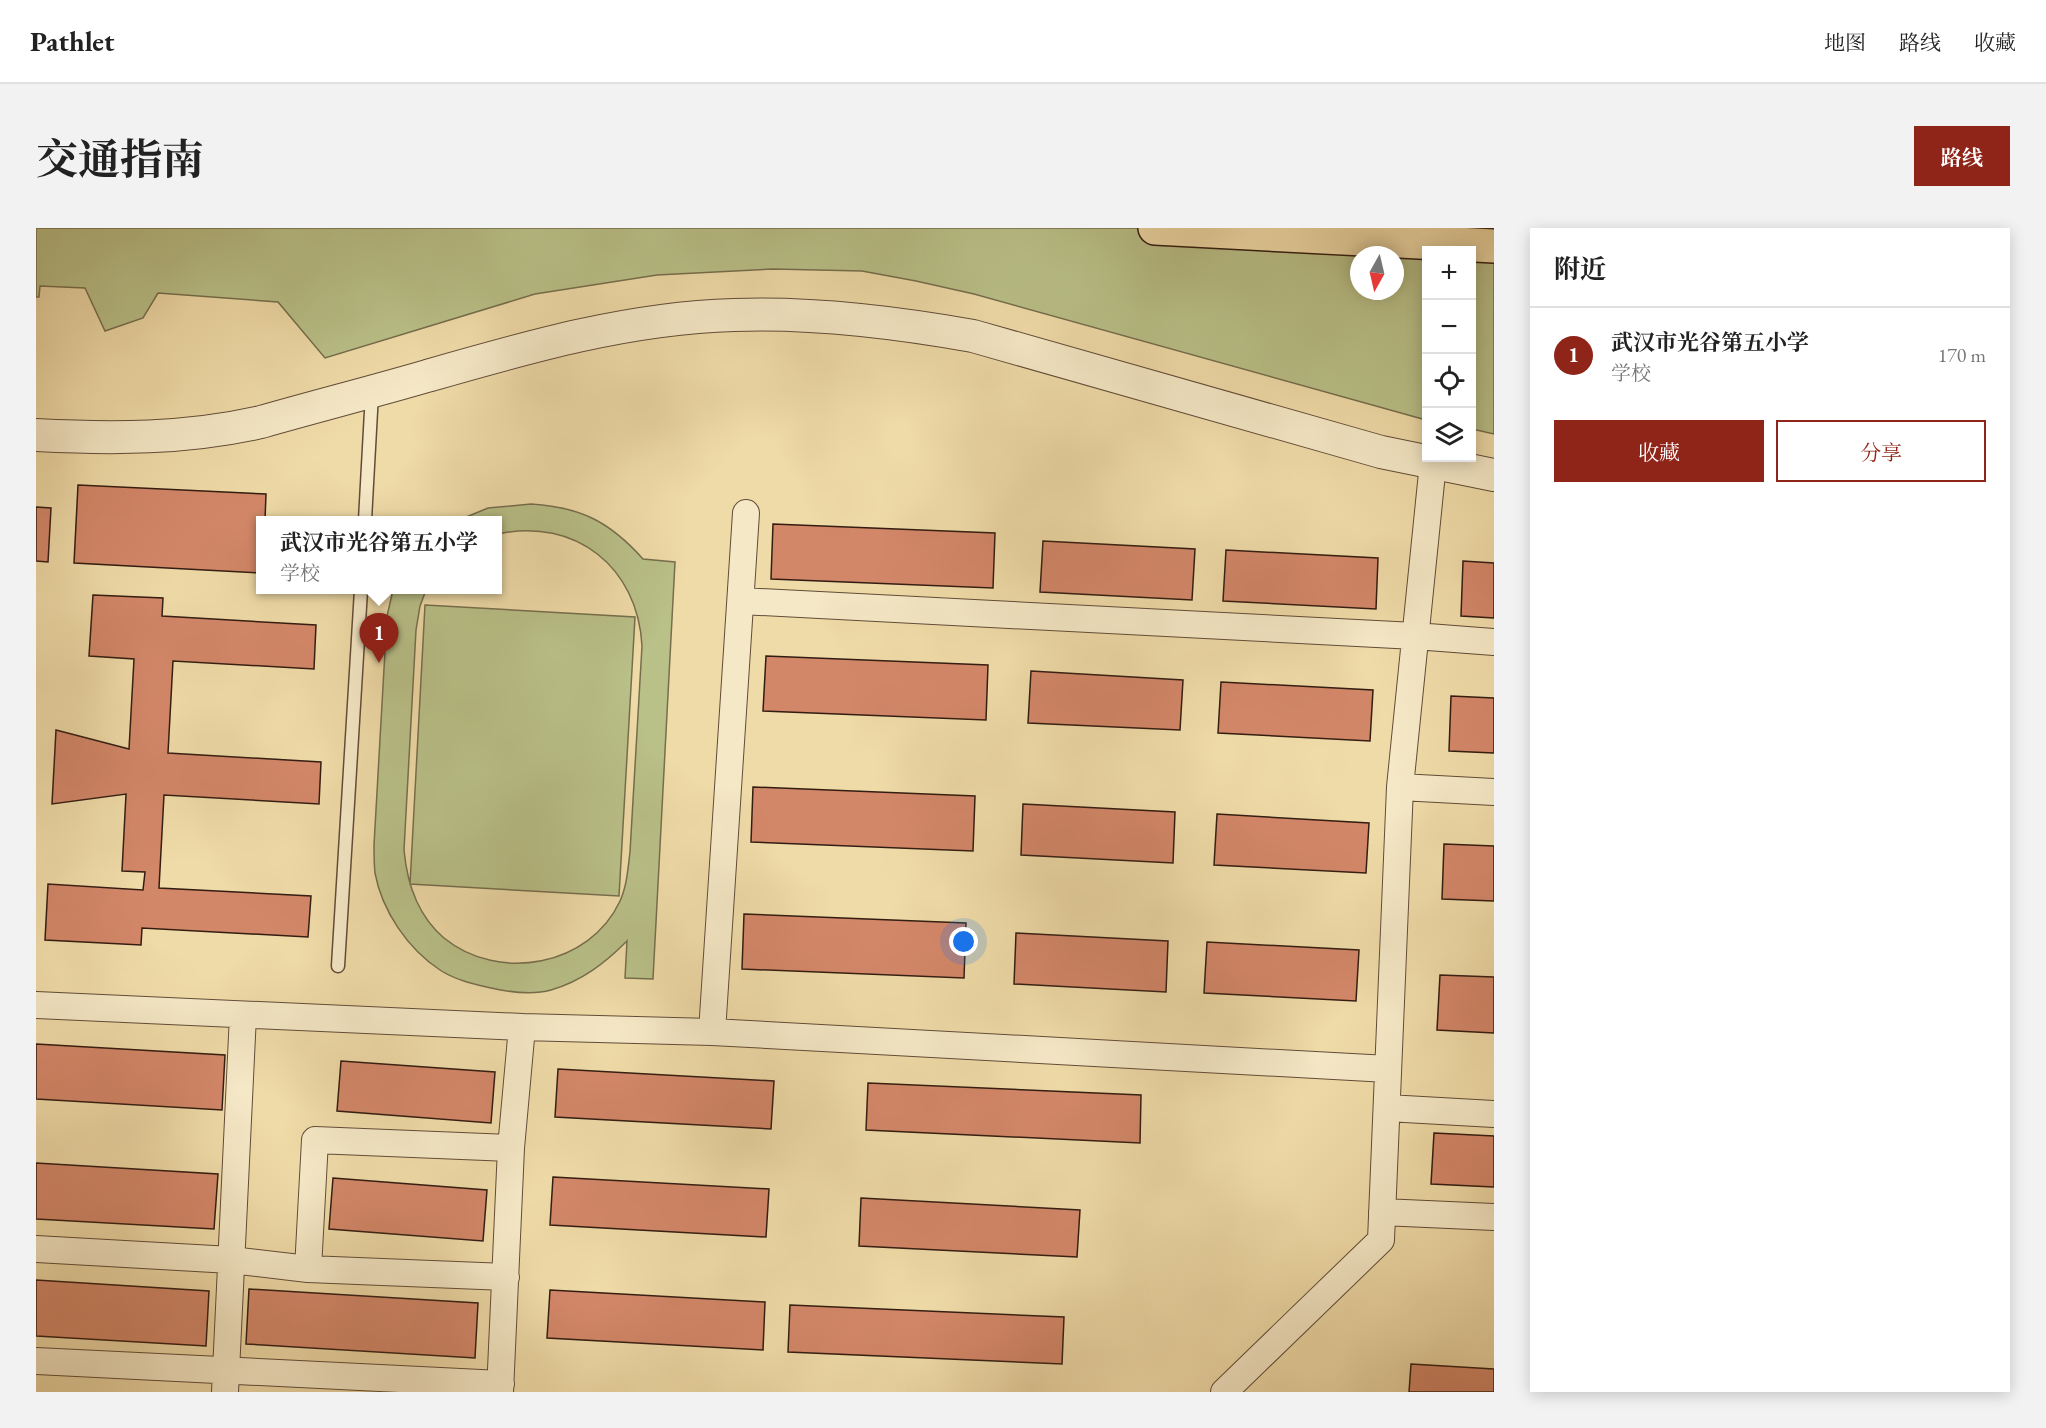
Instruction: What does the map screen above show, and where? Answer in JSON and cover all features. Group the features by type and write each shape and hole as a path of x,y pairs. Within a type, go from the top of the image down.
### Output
{"highway":[{"path":"1155,228 1494,246"}],"street":[{"path":"36,435 142,438 229,429 549,342 634,325 733,315 792,315 913,325 973,336 1381,452 1494,475"},
{"path":"1224,1392 1381,1240 1400,787 1433,463"},
{"path":"712,1032 746,513"},
{"path":"741,601 1494,642"},
{"path":"1400,787 1494,792"},
{"path":"36,1005 522,1027 712,1032 1388,1069"},
{"path":"225,1381 243,1015"},
{"path":"36,1360 225,1381 501,1388 512,1148 522,1027"},
{"path":"1387,1108 1494,1114"},
{"path":"308,1269 315,1140 512,1148"},
{"path":"1382,1212 1494,1217"},
{"path":"36,1249 231,1260 308,1269 506,1277"}],"lane":[{"path":"365,516 372,390"},
{"path":"338,966 361,594"}],"green space":[{"path":"36,228 1494,228 1494,434 1476,430 1476,246 1422,246 1422,419 974,294 862,271 773,269 657,275 535,294 325,358 278,302 158,293 143,318 105,331 85,288 40,286 39,297 36,297"},
{"path":"531,504 580,513 619,535 643,559 675,562 653,979 625,978 627,941 592,970 573,982 551,990 529,993 513,992 465,981 440,970 417,951 390,915 378,887 374,845 387,616 392,594 424,594 416,630 404,850 411,887 420,909 444,938 466,952 490,960 516,963 541,961 566,953 588,941 606,923 622,895 630,852 642,646 638,618 629,593 615,571 597,554 576,541 552,533 526,531 502,534 502,516 469,516 488,508"},
{"path":"425,605 635,617 619,896 410,884"}],"building":[{"path":"78,485 266,494 265,516 256,516 256,573 74,563"},
{"path":"36,507 51,508 48,562 36,561"},
{"path":"773,524 995,533 993,588 771,579"},
{"path":"1043,541 1195,549 1192,600 1040,592"},
{"path":"1226,550 1378,558 1376,609 1223,601"},
{"path":"1463,561 1494,563 1494,618 1461,616"},
{"path":"93,595 163,598 162,616 316,625 314,669 173,661 168,753 321,762 319,804 164,795 159,888 311,896 308,937 142,928 141,945 45,940 48,884 143,890 145,872 122,871 126,794 52,804 56,730 129,749 134,659 89,656"},
{"path":"766,656 988,665 986,720 763,711"},
{"path":"1031,671 1183,680 1180,730 1028,723"},
{"path":"1221,682 1373,690 1370,741 1218,733"},
{"path":"1451,696 1494,698 1494,753 1449,751"},
{"path":"753,787 975,796 973,851 751,842"},
{"path":"1023,804 1175,812 1173,863 1021,855"},
{"path":"1217,814 1369,823 1366,873 1214,865"},
{"path":"1444,844 1494,846 1494,901 1442,899"},
{"path":"744,914 966,923 964,978 742,969"},
{"path":"1016,933 1168,941 1166,992 1014,984"},
{"path":"1207,942 1359,950 1356,1001 1204,993"},
{"path":"1440,975 1494,977 1494,1033 1437,1030"},
{"path":"36,1044 225,1055 222,1110 36,1099"},
{"path":"341,1061 495,1072 491,1123 337,1111"},
{"path":"558,1069 774,1081 771,1129 555,1117"},
{"path":"868,1083 1141,1095 1140,1143 866,1130"},
{"path":"1434,1133 1494,1136 1494,1187 1431,1184"},
{"path":"36,1163 218,1174 214,1229 36,1219"},
{"path":"553,1177 769,1189 766,1237 550,1225"},
{"path":"333,1178 487,1190 483,1241 329,1229"},
{"path":"861,1198 1080,1210 1077,1257 859,1246"},
{"path":"36,1280 209,1291 206,1346 36,1336"},
{"path":"249,1289 478,1303 475,1358 246,1344"},
{"path":"550,1290 765,1302 763,1350 547,1338"},
{"path":"790,1305 1064,1317 1062,1364 788,1352"},
{"path":"1411,1364 1494,1369 1494,1392 1409,1392"}],"place":[{"name":"武汉市光谷第五小学","path":"379,663"}]}
